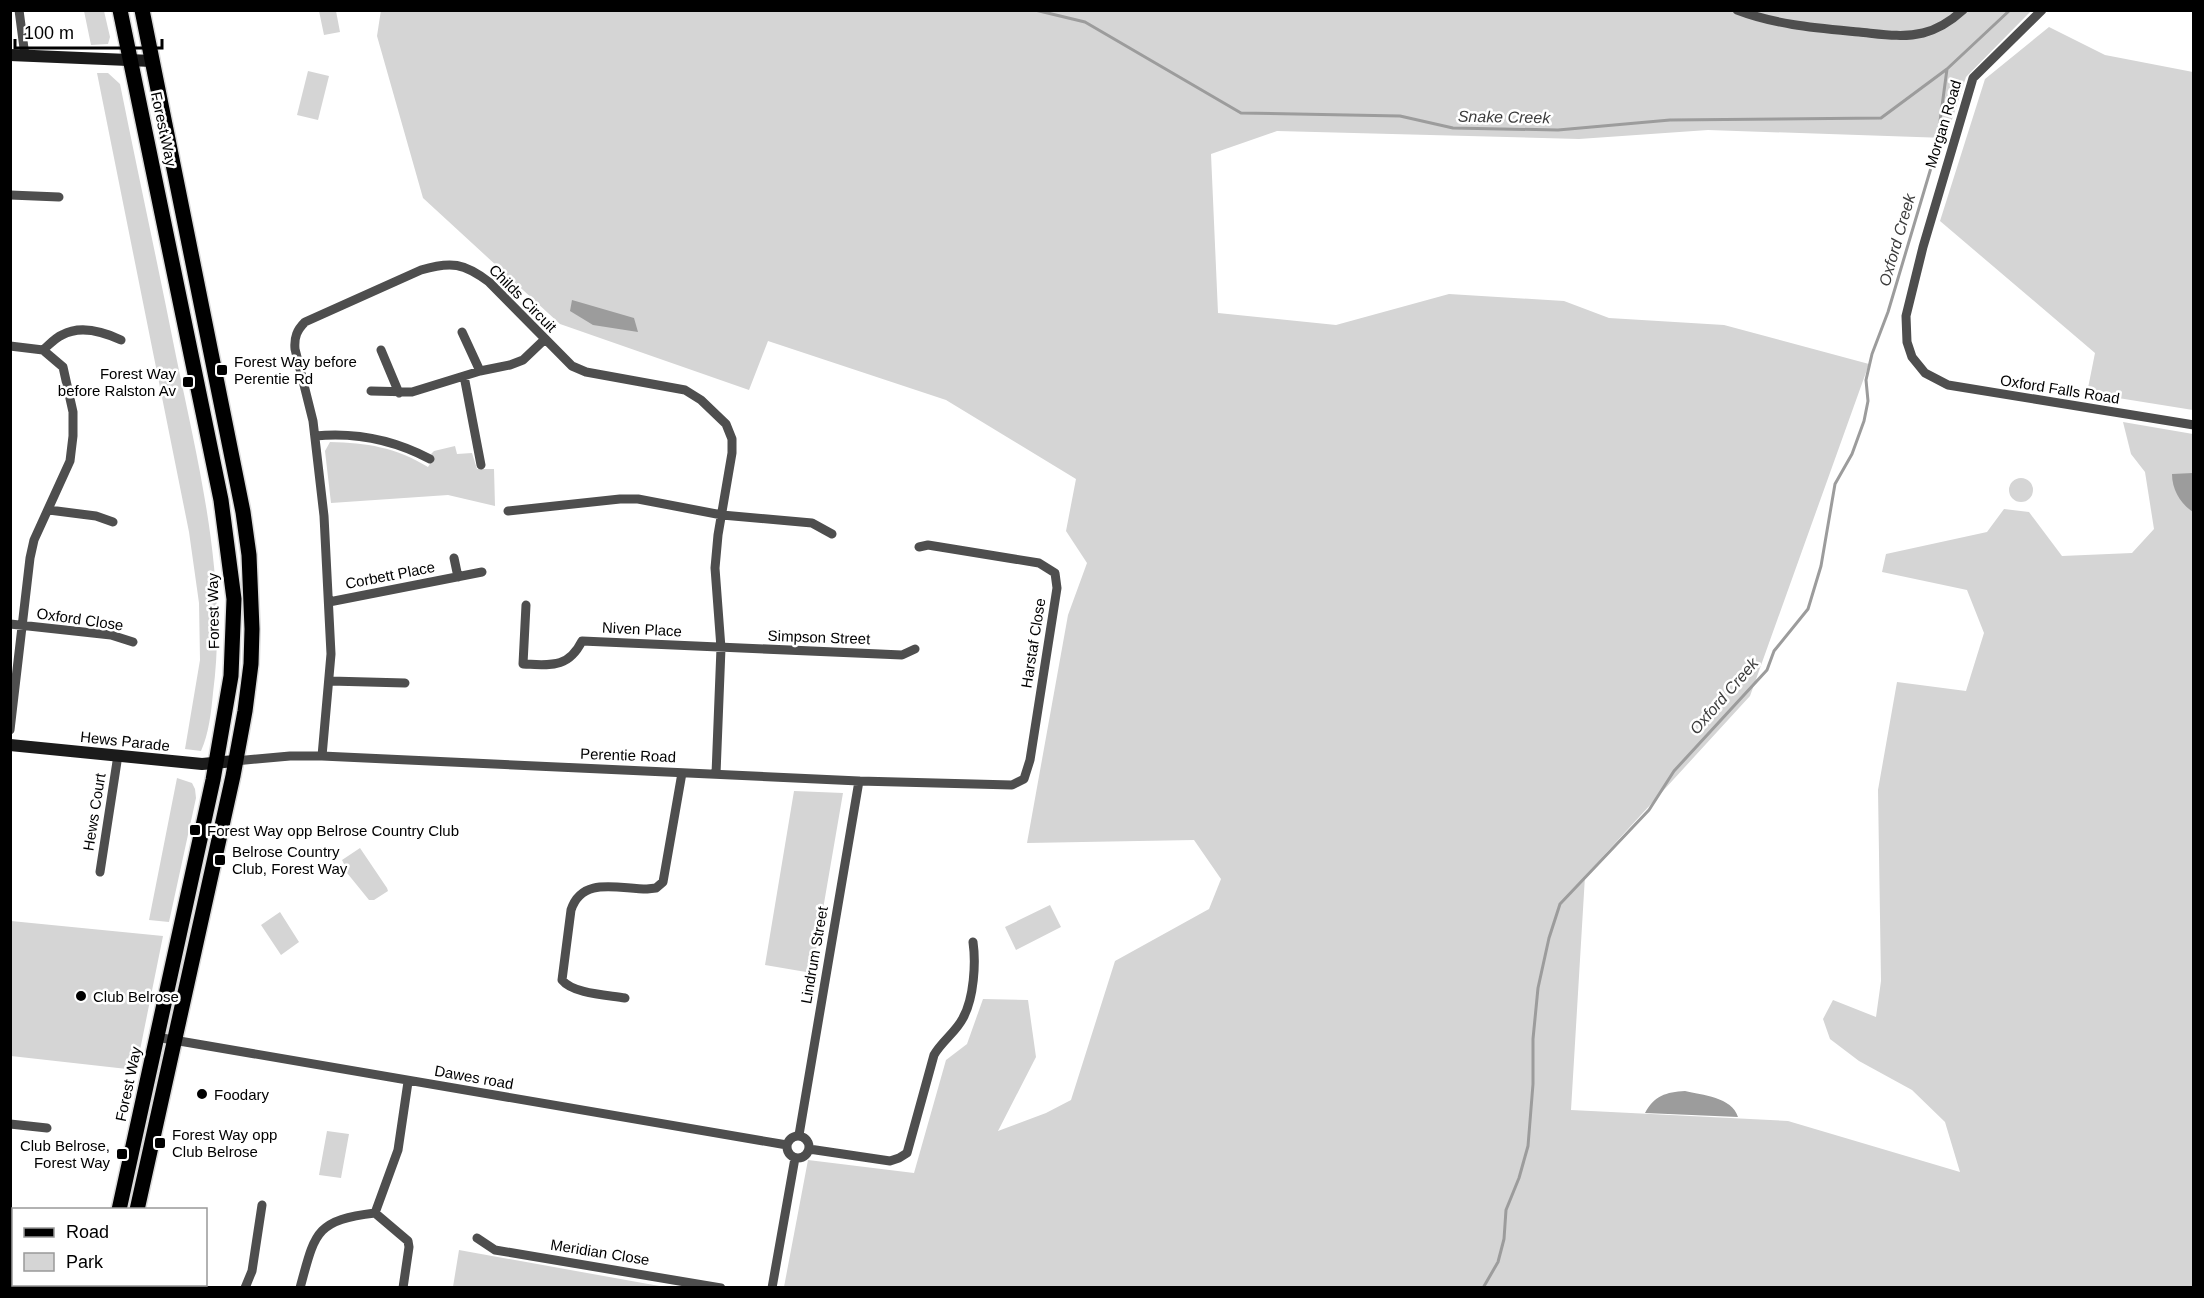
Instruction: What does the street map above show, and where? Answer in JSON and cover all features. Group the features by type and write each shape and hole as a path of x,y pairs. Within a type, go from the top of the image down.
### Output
{"main road":[{"name":"Forest Way","path":"119,1208 216,764 231,676 234,607 231,566 219,489 120,10"},
{"name":"Forest Way","path":"137,1208 236,761 251,664 252,629 249,555 243,512 142,10"}],"street":[{"path":"19,10 25,56"},
{"path":"1737,10 1759,18 1809,27 1895,35 1924,33 1941,27 1963,10"},
{"name":"Morgan Road","path":"1925,373 1912,357 1906,342 1906,316 1924,242 1973,78 2042,10"},
{"path":"10,55 152,61"},
{"path":"10,195 59,197"},
{"name":"Childs Circuit","path":"322,756 331,654 324,516 313,421 294,340 298,329 305,321 421,270 454,264 476,272 489,282 572,366 586,372 686,390 716,413 726,424 732,439 732,453 716,568 721,648 716,774"},
{"path":"43,350 62,334 83,330 109,334 122,340"},
{"path":"462,332 480,371"},
{"path":"371,392 412,392 480,371 510,365 524,360 544,340"},
{"path":"10,346 43,350 63,367 73,412 70,460 34,540 30,558 10,730"},
{"path":"381,350 399,393"},
{"name":"Oxford Falls Road","path":"1925,373 1940,382 1957,387 2193,425"},
{"path":"464,376 482,465"},
{"path":"315,436 347,434 394,443 430,459"},
{"path":"508,511 620,499 638,500 722,515 812,523 832,534"},
{"path":"49,510 96,516 113,522"},
{"name":"Harstaf Close","path":"919,547 928,545 1039,563 1055,573 1057,588 1035,737 1027,775 1020,783"},
{"name":"Corbett Place","path":"454,558 458,577"},
{"name":"Corbett Place","path":"329,602 482,572"},
{"name":"Niven Place","path":"526,606 523,664 557,665 576,653 582,641 721,648"},
{"name":"Oxford Close","path":"10,624 111,635 133,642"},
{"name":"Simpson Street","path":"721,648 902,655 915,649"},
{"path":"330,681 405,683"},
{"name":"Hews Parade","path":"10,745 216,764 236,761"},
{"name":"Hews Court","path":"100,872 118,755"},
{"name":"Perentie Road","path":"236,761 290,756 322,756 859,781 1012,785 1020,783"},
{"path":"625,998 575,990 566,986 562,980 571,910 574,899 591,887 647,890 656,888 663,882 682,772"},
{"name":"Lindrum Street","path":"799,1135 859,781"},
{"path":"809,1149 890,1161 907,1153 934,1055 940,1043 963,1018 968,1005 975,961 973,942"},
{"name":"Dawes road","path":"156,1037 408,1082 787,1145"},
{"path":"375,1214 398,1150 408,1082"},
{"path":"10,1124 47,1128"},
{"path":"799,1135 808,1142 809,1149 805,1155 795,1158 788,1151 787,1145 792,1137 799,1135"},
{"path":"772,1287 795,1158"},
{"path":"245,1287 252,1271 262,1206"},
{"path":"300,1287 312,1246 325,1227 335,1220 350,1216 375,1214 408,1241 410,1247 403,1287"},
{"name":"Meridian Close","path":"477,1238 495,1250 722,1287"}],"green space":[{"path":"381,10 2031,11 1966,77 1946,138 1708,130 1579,139 1277,131 1211,154 1218,313 1336,325 1449,294 1564,301 1609,318 1724,325 1869,364 1750,696 1585,876 1571,1110 1788,1121 1960,1172 1945,1122 1912,1090 1859,1061 1830,1039 1823,1019 1833,1000 1876,1017 1881,981 1878,790 1897,682 1966,691 1984,633 1967,590 1882,572 1886,554 1987,532 2004,509 2029,512 2062,556 2132,553 2154,529 2145,472 2131,454 2123,422 2193,434 2193,1287 784,1287 808,1160 914,1173 946,1060 967,1044 983,999 1028,1000 1036,1057 998,1131 1046,1113 1071,1100 1115,961 1209,909 1221,879 1194,840 1027,843 1068,615 1087,563 1066,531 1076,479 946,400 768,341 749,390 560,324 423,198 377,36"},
{"path":"84,11 104,11 110,37 108,44 91,45"},
{"path":"319,11 336,11 340,32 324,35"},
{"path":"2049,27 2105,55 2193,72 2193,410 2087,393 2095,353 1940,221 1985,79"},
{"path":"308,71 329,76 318,120 297,115"},
{"path":"97,73 108,73 120,84 194,440 209,524 217,608 217,651 210,715 201,751 185,749 200,660 199,603 189,532"},
{"path":"330,442 380,447 416,460 428,467 434,457 431,454 434,451 455,446 457,454 472,453 477,469 494,469 495,506 448,495 331,503 325,451"},
{"path":"2021,478 2029,482 2033,490 2029,498 2021,502 2013,498 2009,490 2013,482"},
{"path":"177,778 192,783 196,798 169,922 149,920"},
{"path":"794,791 843,793 812,973 765,965"},
{"path":"360,848 388,891 374,900 369,900 343,868 345,866 342,860"},
{"path":"1050,905 1061,927 1016,950 1005,927"},
{"path":"280,912 299,942 281,955 261,925"},
{"name":"Club Belrose","path":"11,921 163,936 136,1070 11,1056"},
{"path":"327,1131 349,1134 341,1178 319,1175"},
{"path":"459,1250 665,1287 453,1287"}],"shaded area":[{"path":"572,300 634,318 638,332 593,325 570,311"},
{"path":"2194,473 2193,512 2178,496 2172,474"},
{"path":"1685,1091 1723,1101 1735,1110 1738,1117 1645,1113 1661,1096"}],"waterway":[{"name":"Snake Creek","path":"1035,10 1085,22 1241,113 1400,116 1453,128 1558,130 1670,120 1881,118 1947,69"},
{"name":"Oxford Creek","path":"1483,1288 1498,1262 1504,1239 1506,1210 1519,1178 1528,1146 1538,988 1549,938 1560,904 1649,810 1674,771 1767,670 1774,651 1808,609 1821,566 1835,484 1852,454 1864,421 1868,401 1866,380 1872,354 1888,312 1936,151 1947,69 2010,10"}],"place":[{"name":"Forest Way before Perentie Rd","path":"222,370"},
{"name":"Forest Way before Ralston Av","path":"188,382"},
{"name":"Forest Way opp Belrose Country Club","path":"195,830"},
{"name":"Belrose Country Club, Forest Way","path":"220,860"},
{"name":"Club Belrose","path":"81,996"},
{"name":"Foodary","path":"202,1094"},
{"name":"Forest Way opp Club Belrose","path":"160,1143"},
{"name":"Club Belrose, Forest Way","path":"122,1154"}]}
